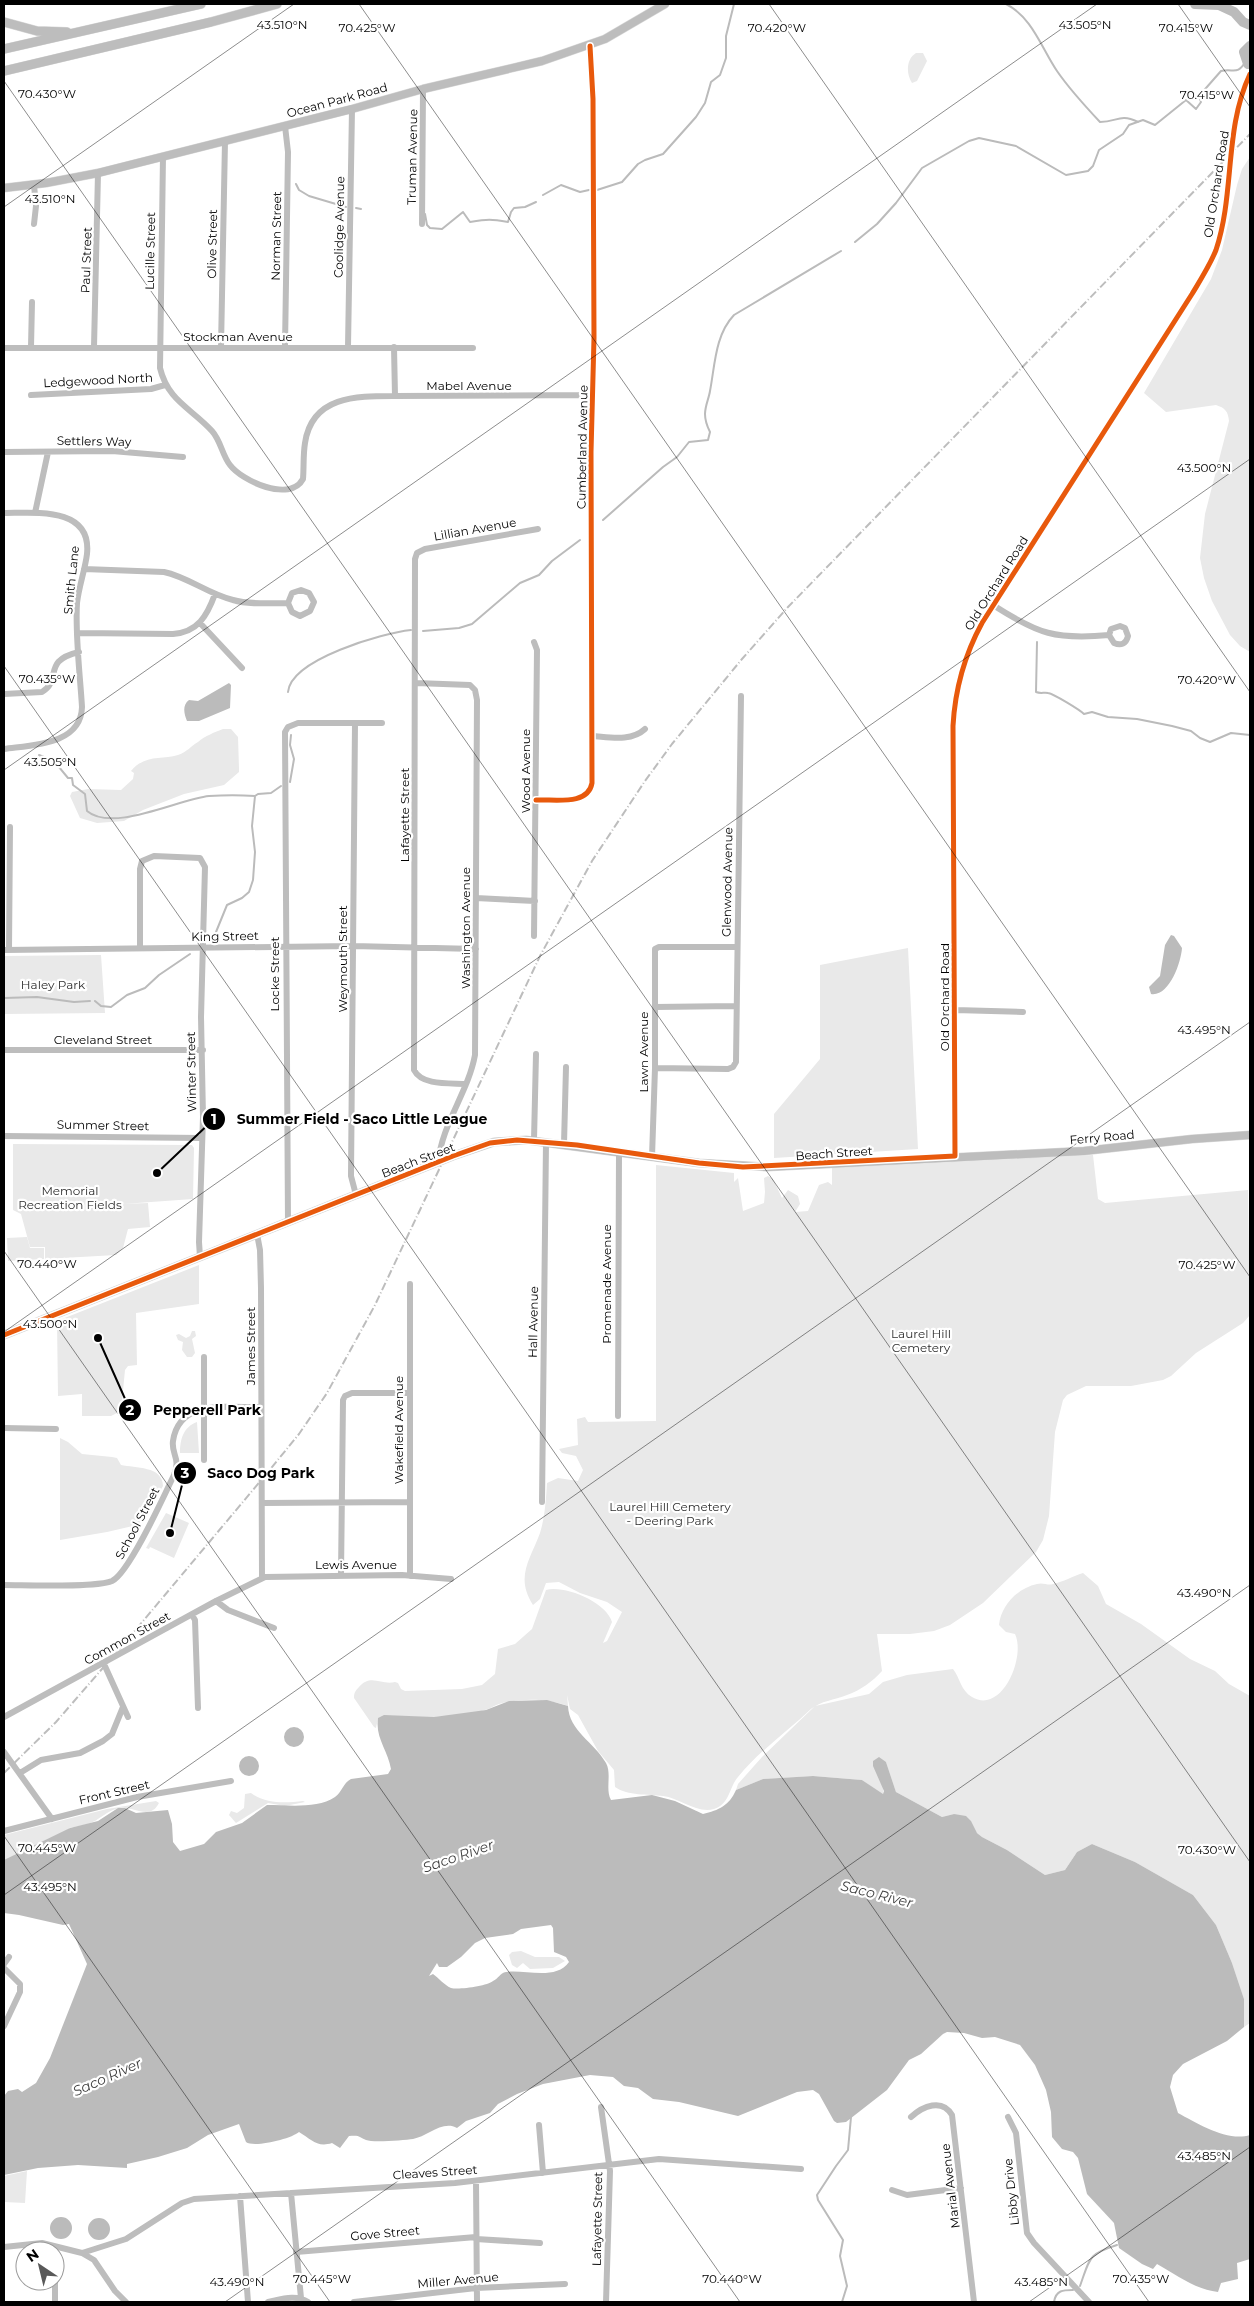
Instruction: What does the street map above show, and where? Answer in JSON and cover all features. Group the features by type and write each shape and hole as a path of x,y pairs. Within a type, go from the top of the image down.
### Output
{"highway":[{"path":"4,49 201,4"},
{"path":"4,71 174,31 277,4"},
{"path":"4,22 37,31 82,32"}],"main road":[{"name":"Ocean Park Road","path":"4,188 34,185 98,173 424,89 542,61 590,46 623,30 665,4"},
{"name":"Ferry Road","path":"955,1156 1075,1151 1250,1135"},
{"name":"Beach Street","path":"4,1334 494,1142 534,1140 699,1163 755,1167 955,1156"}],"street":[{"name":"Cumberland Avenue","path":"536,800 575,799 588,794 592,783 593,99 590,46"},
{"name":"Old Orchard Road","path":"955,1156 954,713 956,693 965,658 993,605 1209,266 1221,231 1237,113 1250,74"},
{"name":"Truman Avenue","path":"422,224 424,89"},
{"name":"Coolidge Avenue","path":"348,346 352,109"},
{"name":"Norman Street","path":"285,126 288,152 285,347"},
{"name":"Olive Street","path":"221,347 225,141"},
{"name":"Lucille Street","path":"163,156 159,347 160,368 165,385"},
{"name":"Paul Street","path":"94,347 98,173"},
{"path":"34,185 36,206 34,224"},
{"path":"31,347 32,302"},
{"name":"Stockman Avenue","path":"4,348 348,346 473,348"},
{"path":"394,347 395,396"},
{"name":"Mabel Avenue","path":"165,385 177,401 214,432 229,464 242,476 268,487 280,489 294,488 303,479 308,429 321,412 344,399 395,396 592,395"},
{"name":"Ledgewood North","path":"31,395 151,389 165,385"},
{"name":"Settlers Way","path":"4,452 112,451 183,457"},
{"path":"35,513 48,452"},
{"name":"Smith Lane","path":"4,513 60,514 76,524 86,542 87,553 77,605 82,711 74,728 58,740 4,749"},
{"name":"Lillian Avenue","path":"417,553 424,549 538,529"},
{"name":"Lafayette Street","path":"417,553 415,563 414,1067 418,1076 432,1082 466,1084"},
{"path":"84,570 164,572 174,574 215,594 244,603 288,603"},
{"path":"301,590 309,592 314,602 310,612 300,616 291,611 288,603 292,593 301,590"},
{"path":"79,634 179,633 190,630 207,615 215,594"},
{"path":"993,605 1027,626 1047,634 1069,637 1109,635"},
{"path":"200,623 242,668"},
{"name":"Wood Avenue","path":"534,642 537,650 534,936"},
{"path":"4,694 45,691 50,685 58,661 65,656 79,652"},
{"name":"Washington Avenue","path":"416,683 459,684 473,687 477,700 475,1055 466,1084 443,1136 438,1163"},
{"name":"Glenwood Avenue","path":"655,1068 728,1069 733,1067 736,1061 741,696"},
{"name":"Locke Street","path":"288,1222 285,735 288,726 298,723 355,724"},
{"path":"355,724 382,723"},
{"name":"Weymouth Street","path":"355,724 351,1176 356,1195"},
{"path":"592,736 624,737 636,735 645,729"},
{"path":"7,950 10,827"},
{"name":"Winter Street","path":"140,948 141,864 144,858 154,856 194,856 203,861 204,947 201,1017 203,1050 200,1256"},
{"path":"476,898 535,901"},
{"name":"King Street","path":"7,950 285,946 476,949"},
{"name":"Lawn Avenue","path":"652,1156 656,948 737,947"},
{"path":"655,1007 736,1006"},
{"path":"955,1010 1023,1012"},
{"name":"Cleveland Street","path":"4,1050 203,1050"},
{"path":"534,1140 536,1054"},
{"path":"564,1144 566,1067"},
{"name":"Summer Street","path":"4,1136 202,1138"},
{"name":"Hall Avenue","path":"542,1502 546,1142"},
{"name":"Promenade Avenue","path":"618,1416 619,1152"},
{"name":"James Street","path":"257,1234 260,1258 262,1578"},
{"name":"Wakefield Avenue","path":"410,1284 410,1576"},
{"path":"204,1357 204,1460"},
{"path":"341,1575 341,1408 345,1396 352,1393 409,1393"},
{"path":"204,1408 261,1407"},
{"name":"School Street","path":"4,1585 98,1583 109,1582 118,1576 129,1562 175,1471 177,1462 172,1442 176,1432 187,1416 204,1408"},
{"path":"4,1428 56,1429"},
{"path":"262,1503 409,1502"},
{"name":"Lewis Avenue","path":"262,1578 268,1576 341,1575 410,1576 451,1579"},
{"name":"Common Street","path":"4,1717 104,1664 216,1601 262,1578"},
{"path":"216,1601 228,1610 274,1628"},
{"path":"192,1615 195,1620 198,1708"},
{"path":"104,1664 128,1717"},
{"path":"20,1773 39,1761 80,1753 104,1741 112,1734 123,1707"},
{"path":"4,1752 52,1819"},
{"name":"Front Street","path":"4,1831 137,1797 231,1781"},
{"path":"4,1964 9,1957"},
{"path":"4,1968 20,1984 20,1992 4,2026"},
{"name":"Marial Avenue","path":"912,2117 922,2108 932,2105 944,2107 951,2113 974,2302"},
{"name":"Lafayette Street","path":"601,2107 610,2171 606,2302"},
{"name":"Libby Drive","path":"1008,2117 1016,2133 1028,2233 1034,2243 1089,2302"},
{"path":"539,2125 543,2173"},
{"name":"Cleaves Street","path":"82,2253 96,2250 132,2236 188,2200 476,2181 671,2159 801,2169"},
{"path":"476,2181 477,2302"},
{"path":"892,2190 907,2195 961,2188"},
{"path":"291,2193 301,2298"},
{"path":"240,2196 248,2302"},
{"name":"Gove Street","path":"296,2252 476,2238 540,2243"},
{"path":"65,2250 82,2253 94,2260 114,2291 126,2302"},
{"name":"Miller Avenue","path":"354,2302 403,2300 476,2288 565,2284"},
{"path":"268,2302 291,2297 301,2298 308,2302"}],"green space":[{"path":"916,53 923,53 927,61 917,81 912,83 908,67 910,59"},
{"path":"1250,157 1250,652 1240,646 1230,635 1212,601 1204,578 1200,558 1205,514 1229,421 1227,412 1216,405 1166,412 1144,393 1211,279 1222,250 1242,169"},
{"path":"223,729 231,729 238,737 239,768 239,772 224,785 184,794 143,810 124,821 97,823 80,818 70,796 72,792 88,789 121,790 133,779 134,773 131,771 142,762 154,758 181,754 204,738"},
{"path":"908,948 918,1149 774,1158 774,1114 820,1059 820,965"},
{"name":"Haley Park","path":"101,955 105,1013 4,1014 4,956"},
{"name":"Memorial Recreation Fields","path":"13,1144 192,1145 194,1148 193,1199 123,1204 148,1203 150,1227 128,1229 123,1248 116,1255 45,1259 45,1247 30,1247 21,1214 13,1210"},
{"path":"1093,1155 1098,1199 1105,1203 1248,1190 1250,1315 1243,1323 1196,1353 1171,1376 1163,1380 1131,1386 1086,1386 1067,1395 1063,1400 1055,1432 1049,1516 1043,1540 1036,1552 983,1603 950,1625 934,1631 910,1634 877,1634 882,1671 857,1691 823,1702 811,1709 746,1768 735,1781 723,1803 714,1809 695,1808 669,1797 626,1792 615,1787 614,1770 598,1751 578,1715 570,1709 567,1695 568,1706 543,1700 516,1701 499,1704 479,1712 461,1715 378,1718 376,1728 374,1727 354,1698 356,1691 363,1683 372,1680 395,1682 405,1691 462,1689 482,1685 495,1674 498,1649 515,1644 532,1629 546,1590 554,1589 574,1593 602,1608 612,1622 603,1643 607,1641 622,1612 607,1602 580,1593 559,1582 546,1583 540,1599 533,1605 525,1586 525,1577 529,1560 542,1527 547,1483 558,1478 578,1481 583,1470 576,1456 562,1453 559,1449 578,1445 577,1419 585,1417 588,1422 656,1421 656,1165 734,1173 734,1182 738,1178 743,1211 764,1203 764,1178 768,1176 773,1179 782,1198 788,1190 798,1196 800,1204 795,1212 808,1211 819,1185 828,1182 832,1185 832,1168"},
{"path":"27,1237 30,1248 44,1248 44,1259 8,1261 7,1238"},
{"path":"199,1265 199,1304 136,1313 137,1365 128,1366 125,1370 121,1411 111,1416 82,1416 82,1394 58,1396 57,1321"},
{"path":"192,1331 195,1331 196,1336 192,1339 195,1353 192,1357 187,1357 182,1350 183,1342 178,1340 176,1335 179,1334 186,1338 190,1336"},
{"path":"197,1422 199,1453 180,1453 183,1434 188,1427"},
{"path":"60,1438 82,1454 117,1458 121,1465 153,1471 162,1479 163,1486 142,1521 137,1525 107,1532 60,1540"},
{"path":"166,1513 189,1523 174,1558 150,1547 149,1549 146,1548"},
{"path":"1083,1573 1098,1586 1106,1604 1141,1624 1190,1659 1215,1671 1229,1684 1250,1696 1250,2023 1244,2027 1244,1999 1232,1963 1216,1925 1193,1895 1135,1862 1092,1844 1077,1852 1065,1870 1045,1875 1007,1850 982,1837 954,1814 942,1817 896,1792 886,1762 883,1795 862,1780 813,1776 763,1779 736,1790 738,1784 762,1757 815,1706 869,1694 883,1682 907,1675 953,1669 963,1688 972,1697 983,1700 993,1698 1002,1691 1009,1681 1017,1656 1018,1644 1015,1634 1006,1632 999,1625 1000,1618 1007,1604 1017,1593 1030,1586 1060,1582"},
{"path":"251,1793 269,1801 305,1802 285,1806 268,1803 236,1823 229,1815 231,1811 237,1813 244,1808 245,1794"},
{"path":"156,1801 159,1803 151,1811 146,1812 125,1808 113,1810 95,1821 69,1828 69,1831 48,1839 4,1862 4,1835 107,1809"},
{"path":"521,1951 535,1957 559,1957 565,1961 553,1968 530,1969 523,1963 517,1968 512,1965 509,1955 512,1952"},
{"path":"27,2171 25,2203 4,2202 4,2176"}],"water":[{"path":"229,683 231,685 230,708 199,721 187,721 184,707 189,700 198,701"},
{"path":"1171,935 1174,936 1182,948 1179,962 1168,985 1157,994 1151,994 1149,987 1160,976 1165,945"},
{"name":"Saco River","path":"547,1700 568,1706 569,1715 577,1729 601,1756 608,1767 609,1796 611,1800 652,1795 675,1801 703,1814 727,1804 736,1790 763,1779 813,1776 862,1780 883,1794 884,1791 873,1766 873,1761 879,1757 886,1762 896,1792 942,1817 954,1814 966,1816 977,1833 982,1837 1007,1850 1045,1875 1065,1870 1077,1852 1092,1844 1135,1862 1193,1895 1216,1925 1232,1963 1244,1999 1244,2027 1227,2041 1183,2064 1173,2075 1170,2087 1178,2113 1213,2131 1241,2137 1250,2135 1250,2259 1237,2263 1238,2279 1221,2283 1218,2292 1201,2288 1157,2264 1153,2269 1142,2264 1119,2248 1114,2223 1087,2194 1078,2158 1073,2152 1062,2149 1052,2137 1051,2112 1046,2090 1035,2065 1020,2045 995,2037 982,2038 964,2033 947,2032 943,2034 921,2054 909,2060 887,2090 846,2122 837,2123 834,2121 819,2094 813,2090 797,2092 738,2116 679,2102 653,2099 638,2088 624,2086 613,2077 590,2075 543,2084 517,2094 498,2104 490,2113 466,2121 457,2128 451,2126 440,2127 413,2139 375,2141 366,2140 358,2136 349,2136 340,2148 332,2143 318,2144 299,2132 272,2142 250,2144 246,2142 239,2124 208,2135 187,2148 127,2164 127,2168 78,2165 38,2168 4,2175 4,2096 8,2091 18,2089 22,2092 36,2083 50,2058 87,1964 69,1924 63,1925 4,1913 4,1860 70,1828 98,1821 118,1808 125,1808 136,1813 168,1810 172,1824 173,1842 180,1851 204,1844 216,1832 242,1823 267,1805 302,1806 328,1801 335,1797 351,1779 388,1774 391,1769 378,1732 378,1718 384,1715 434,1717 486,1710 509,1701","holes":["551,1925 553,1928 554,1952 566,1957 569,1962 563,1968 556,1971 548,1973 506,1972 490,1983 460,1988 448,1987 433,1974 429,1976 437,1963 439,1967 447,1967 461,1957 475,1943 485,1938 513,1934 521,1929"]},
{"path":"294,1727 301,1730 304,1737 301,1744 294,1747 287,1744 284,1737 287,1730"},
{"path":"249,1756 256,1759 259,1766 256,1773 249,1776 242,1773 239,1766 242,1759"},
{"path":"61,2217 69,2220 72,2228 69,2236 61,2239 53,2236 50,2228 53,2220"},
{"path":"99,2218 107,2221 110,2229 107,2237 99,2240 91,2237 88,2229 91,2221"}],"waterway":[{"path":"597,190 622,182 638,164 663,154 696,117 705,103 711,82 720,75 726,58 726,36 734,4"},
{"path":"1006,4 1030,25 1062,78 1100,122 1122,118 1138,122"},
{"path":"1195,4 1219,5 1234,12 1243,22 1250,25"},
{"path":"1248,64 1244,52 1250,46"},
{"path":"855,242 877,224 896,203 922,168 969,141 979,138 1016,146 1066,175 1088,171 1093,166 1099,150 1123,134 1129,125 1143,120 1155,125 1186,100 1196,109 1201,102 1199,96 1221,71 1238,70 1246,61"},
{"path":"296,184 299,190 309,196 346,207"},
{"path":"543,195 561,185 580,192 589,190"},
{"path":"425,214 427,225 430,228 442,229 463,212 470,222 481,220 508,222 514,208 525,207 536,202"},
{"path":"356,208 361,209"},
{"path":"603,520 677,457 689,442 708,440 710,432 705,411 719,341 734,315 841,251"},
{"path":"423,631 459,628 472,624 520,583 539,575 552,561 580,540"},
{"path":"288,692 293,680 305,669 321,659 361,642 411,630"},
{"path":"1037,642 1036,692 1051,694 1084,714 1092,712 1108,717 1137,719 1172,726 1191,731 1200,738 1210,742 1231,733 1250,735"},
{"path":"290,782 294,759 290,745 291,735"},
{"path":"39,755 54,761 68,778 72,778 73,785 85,794 87,811 98,817 129,817 209,796 255,796"},
{"path":"212,937 227,905 242,898 249,892 253,880 255,852 252,826 255,796 271,793 281,786"},
{"path":"95,1001 101,1006 111,1007 127,995 145,988 159,975 190,954"},
{"path":"4,998 37,997 74,1002 90,1001"},
{"path":"842,2302 847,2286 840,2256 843,2240 818,2200 817,2195 848,2150 851,2117"},
{"path":"1080,2286 1091,2258 1100,2251 1117,2245"},
{"path":"1054,2302 1058,2293 1073,2290"}],"railway":[{"path":"4,1773 56,1722 128,1639 299,1434 327,1393 375,1305 540,956 592,861 672,744 742,659 788,607 1250,134"}],"cycle path":[{"path":"536,800 570,800 578,798 589,790 592,783 591,452 594,338 593,99 590,46"},
{"path":"4,1335 453,1156 490,1143 517,1140 577,1145 699,1163 743,1167 955,1156 953,726 958,686 965,660 982,623 1192,294 1211,261 1216,250 1226,206 1236,117 1250,74"}],"place":[{"name":"Summer Field - Saco Little League","path":"157,1173"},
{"name":"Pepperell Park","path":"98,1338"},
{"name":"Saco Dog Park","path":"170,1533"}],"park label":[{"name":"Laurel Hill Cemetery","path":"921,1340"},
{"name":"Laurel Hill Cemetery - Deering Park","path":"670,1513"}]}
